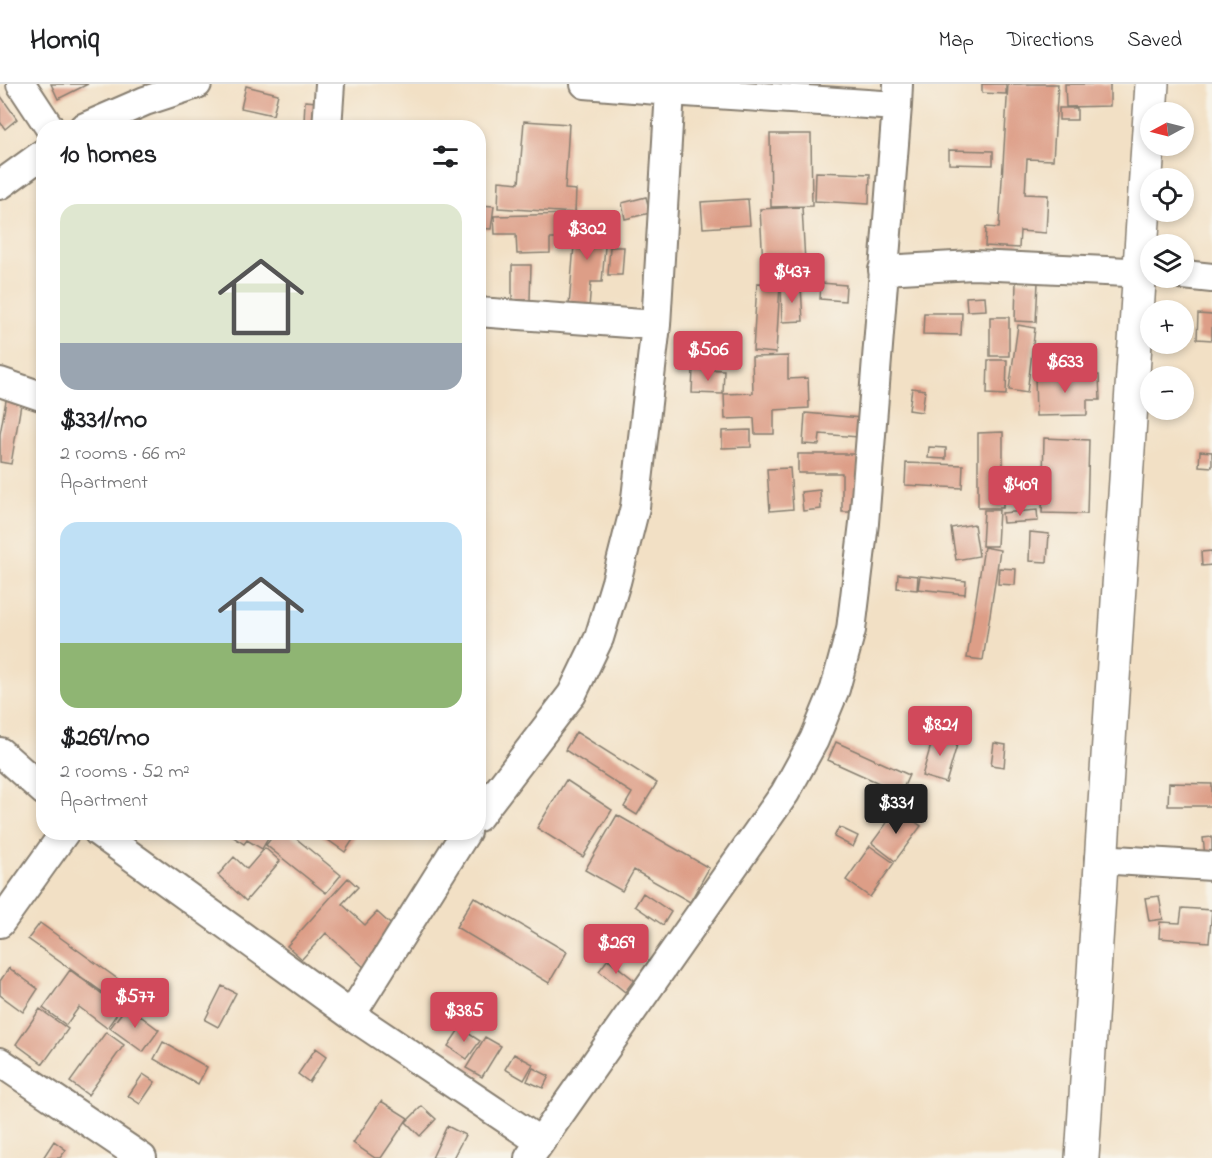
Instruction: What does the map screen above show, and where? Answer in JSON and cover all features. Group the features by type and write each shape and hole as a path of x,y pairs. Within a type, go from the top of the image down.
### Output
{"main road":[{"path":"1147,234 1152,84"},
{"path":"1082,1158 1099,860 1145,288"}],"street":[{"path":"21,84 45,120"},
{"path":"101,120 127,108 197,84"},
{"path":"328,120 330,84"},
{"path":"109,840 534,1149 743,857 785,793 814,740 835,688 851,630 864,523 897,95 670,91 585,84"},
{"path":"486,806 572,694 599,638 635,507 656,325 670,91"},
{"path":"0,185 36,159"},
{"path":"883,270 973,265 1140,272"},
{"path":"1194,276 1212,278"},
{"path":"486,313 656,325"},
{"path":"0,382 36,394"},
{"path":"0,752 36,784"},
{"path":"0,923 59,840"},
{"path":"351,1015 461,840"},
{"path":"1099,860 1212,867"},
{"path":"0,1062 142,1158"}],"building":[{"path":"51,84 88,84 58,99"},
{"path":"982,84 1006,84 1006,94 982,93"},
{"path":"1008,84 1058,84 1053,160 1027,159 1025,194 1048,195 1046,233 1020,231 1019,248 985,246 986,227 999,228"},
{"path":"1065,84 1110,84 1110,106 1066,107"},
{"path":"246,86 278,94 273,115 241,108"},
{"path":"0,95 17,119 5,129 0,122"},
{"path":"305,101 317,102 316,120 304,120"},
{"path":"1059,108 1077,108 1077,120 1059,120"},
{"path":"524,121 569,124 565,189 576,190 575,213 498,208 499,181 519,183"},
{"path":"770,134 811,134 812,206 771,207"},
{"path":"949,150 993,151 993,165 949,164"},
{"path":"816,172 870,174 869,204 815,201"},
{"path":"646,197 650,213 625,219 622,203"},
{"path":"748,199 750,225 703,228 701,202"},
{"path":"486,206 494,206 491,229 486,229"},
{"path":"802,207 806,281 764,283 760,209"},
{"path":"572,214 573,239 550,239 550,253 517,254 516,234 495,234 494,216"},
{"path":"576,221 607,223 602,282 591,282 589,308 569,306"},
{"path":"610,247 624,247 622,275 608,275"},
{"path":"512,265 531,265 530,300 512,300"},
{"path":"1016,281 1038,282 1036,322 1015,321"},
{"path":"757,283 780,284 776,353 753,351"},
{"path":"821,283 846,285 845,301 820,299"},
{"path":"801,286 803,321 782,322 781,287"},
{"path":"985,296 986,310 967,311 966,297"},
{"path":"924,313 962,313 961,335 923,334"},
{"path":"1198,314 1212,315 1212,340 1197,339"},
{"path":"990,317 1009,317 1009,356 990,356"},
{"path":"1018,325 1035,328 1027,393 1009,390"},
{"path":"788,356 788,379 808,378 809,408 774,410 774,434 755,434 754,418 725,419 724,394 753,393 752,357"},
{"path":"988,360 1007,360 1006,395 987,394"},
{"path":"693,369 724,370 723,394 692,393"},
{"path":"1099,375 1100,400 1087,400 1087,415 1036,416 1035,376"},
{"path":"912,388 925,390 922,412 909,410"},
{"path":"7,395 22,398 11,464 0,462 0,434"},
{"path":"805,413 861,418 859,437 820,434 819,445 803,444"},
{"path":"751,430 751,447 722,448 722,431"},
{"path":"1003,432 1003,508 978,508 978,433"},
{"path":"1044,438 1089,440 1087,514 1042,513"},
{"path":"929,447 946,448 946,459 928,458"},
{"path":"1200,451 1212,452 1212,467 1199,466"},
{"path":"798,454 859,454 858,512 842,512 842,473 798,473"},
{"path":"906,463 963,465 962,488 905,485"},
{"path":"790,468 793,509 770,511 767,469"},
{"path":"820,490 821,509 803,511 801,492"},
{"path":"984,510 999,510 997,546 982,546"},
{"path":"1037,510 1038,521 1003,523 1002,513"},
{"path":"974,524 979,556 956,560 951,528"},
{"path":"1030,532 1049,534 1047,562 1029,561"},
{"path":"984,547 1000,550 983,660 967,658"},
{"path":"1212,551 1212,565 1202,566 1201,552"},
{"path":"999,568 1016,569 1015,585 998,584"},
{"path":"898,574 918,576 917,590 897,588"},
{"path":"920,576 966,581 965,594 918,589"},
{"path":"935,731 959,738 946,783 922,776"},
{"path":"576,732 657,783 637,815 624,807 632,793 565,750"},
{"path":"836,742 909,775 901,793 828,760"},
{"path":"994,743 1006,745 1004,767 991,765"},
{"path":"566,780 612,810 583,857 537,828"},
{"path":"1169,783 1212,784 1212,806 1168,806"},
{"path":"897,809 921,826 895,861 872,843"},
{"path":"617,815 709,868 690,902 634,870 622,891 585,870"},
{"path":"839,827 858,836 853,847 834,837"},
{"path":"1212,837 1212,873 1207,873 1203,838"},
{"path":"247,840 267,840 262,849"},
{"path":"270,840 298,840 341,875 326,893 266,845"},
{"path":"328,840 353,840 345,852"},
{"path":"870,846 894,863 870,897 846,880"},
{"path":"265,848 280,861 246,901 218,875 234,857 247,869"},
{"path":"348,878 358,887 342,904 365,925 377,912 399,932 366,969 326,933 302,959 287,946"},
{"path":"643,893 671,912 663,925 635,906"},
{"path":"1159,896 1163,919 1149,921 1145,898"},
{"path":"474,897 567,952 549,983 456,927"},
{"path":"1182,908 1212,910 1209,942 1159,938 1160,922 1180,923"},
{"path":"40,923 133,990 122,1006 28,939"},
{"path":"608,959 634,980 625,992 599,971"},
{"path":"9,968 38,989 23,1012 0,995 0,981"},
{"path":"70,970 121,1008 107,1028 79,1007 66,1025 43,1008"},
{"path":"222,986 236,993 218,1027 205,1020"},
{"path":"127,1006 159,1030 143,1052 110,1028"},
{"path":"40,1009 68,1029 43,1064 16,1044"},
{"path":"460,1028 480,1041 467,1059 448,1046"},
{"path":"106,1032 124,1045 88,1095 70,1082"},
{"path":"485,1037 501,1046 482,1077 466,1068"},
{"path":"163,1042 207,1067 198,1084 154,1059"},
{"path":"316,1048 327,1056 309,1082 298,1074"},
{"path":"514,1054 533,1064 524,1080 505,1069"},
{"path":"533,1068 549,1076 543,1088 527,1081"},
{"path":"143,1074 155,1082 140,1104 128,1096"},
{"path":"381,1101 408,1118 381,1158 375,1158 353,1143"},
{"path":"422,1106 436,1119 420,1136 406,1122"},
{"path":"447,1126 465,1135 453,1158 432,1158"},
{"path":"54,1141 66,1150 60,1158 43,1158"}]}
